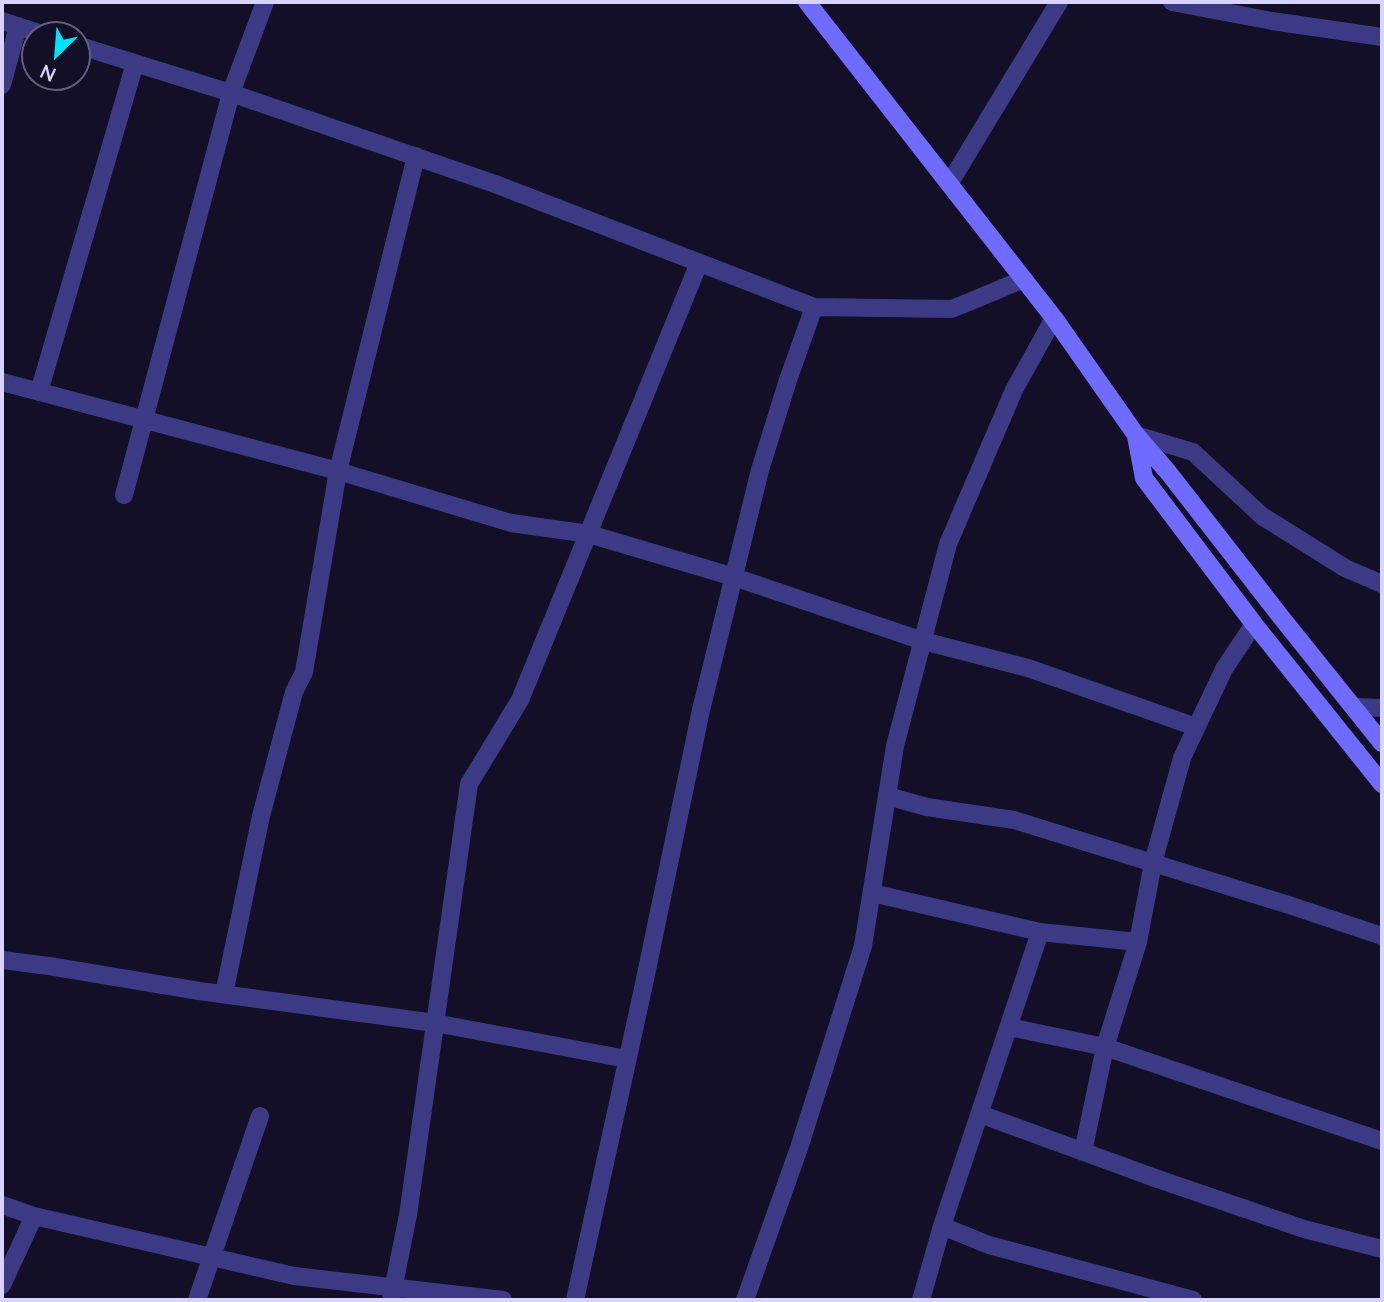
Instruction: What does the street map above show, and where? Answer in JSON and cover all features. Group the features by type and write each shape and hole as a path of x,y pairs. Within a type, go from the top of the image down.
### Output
{"street":[{"path":"124,495 232,93 265,2"},
{"path":"807,2 1054,318 1136,435 1168,471 1382,743"},
{"path":"949,184 1059,2"},
{"path":"1172,2 1272,21 1382,37"},
{"path":"2,85 10,24"},
{"path":"91,49 232,93 495,184 814,307 952,309 1024,279"},
{"path":"39,392 135,63"},
{"path":"223,994 261,816 294,692 304,672 338,471 415,156"},
{"path":"392,1294 408,1215 469,784 520,700 699,263"},
{"path":"575,1300 701,710 760,470 814,307"},
{"path":"745,1300 799,1148 863,946 895,746 948,544 1014,390 1054,318"},
{"path":"2,382 338,471 511,523 589,534 734,577 923,641 1028,668 1196,727"},
{"path":"1136,435 1193,452 1262,516 1345,568 1382,584"},
{"path":"1136,435 1144,478 1254,624 1382,785"},
{"path":"1083,1152 1105,1046 1138,942 1153,863 1182,758 1224,669 1254,624"},
{"path":"1354,707 1382,708"},
{"path":"887,796 927,807 1014,820 1382,936"},
{"path":"872,893 1040,932 1138,942"},
{"path":"921,1300 1040,932"},
{"path":"2,960 435,1023 627,1059"},
{"path":"1009,1027 1105,1046 1382,1141"},
{"path":"980,1114 1304,1229 1382,1249"},
{"path":"197,1300 260,1116"},
{"path":"2,1205 34,1216 294,1276 392,1294 503,1300"},
{"path":"2,1285 34,1216"},
{"path":"943,1226 989,1245 1193,1300"}]}
